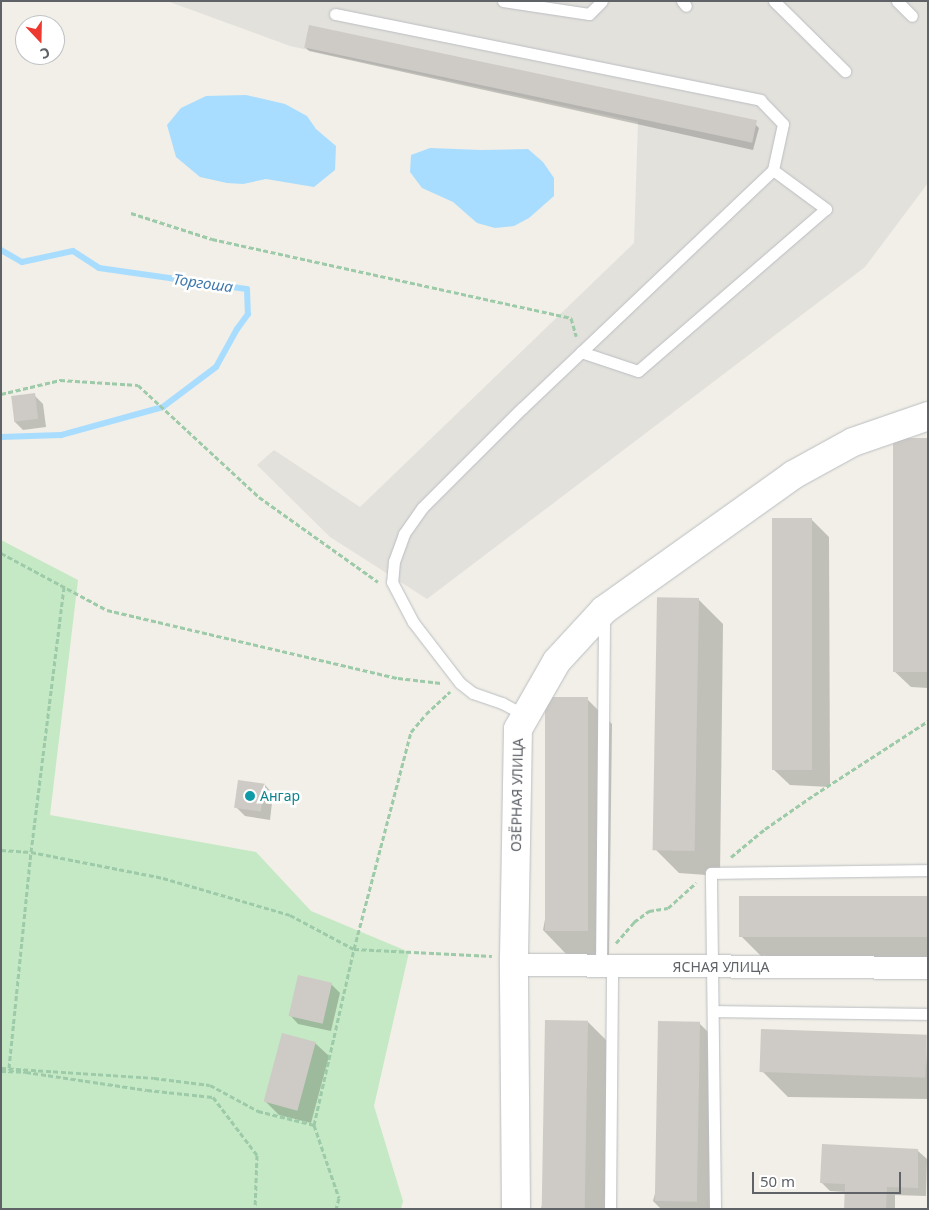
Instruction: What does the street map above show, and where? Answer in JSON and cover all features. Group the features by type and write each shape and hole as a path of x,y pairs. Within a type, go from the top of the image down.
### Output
{"street":[{"name":"ОЗЁРНАЯ УЛИЦА","path":"516,1209 507,961 518,729 557,661 604,610 793,475 853,442 928,416"},
{"name":"ЯСНАЯ УЛИЦА","path":"507,961 605,962 713,967 928,968"}],"lane":[{"path":"503,1 589,14 595,4"},
{"path":"774,1 845,71"},
{"path":"897,1 912,16"},
{"path":"335,14 760,100 783,124 773,170 581,352 422,508 404,534 394,561 392,582 413,622 460,683 473,693 502,703 526,716"},
{"path":"581,352 638,371 826,209 773,170"},
{"path":"604,610 605,962 610,1209"},
{"path":"715,1209 711,873 928,870"},
{"path":"713,1011 928,1014"}],"path":[{"path":"131,213 212,239 571,318 581,352"},
{"path":"1,394 60,380 138,386 259,497 399,597"},
{"path":"1,553 107,610 398,678 434,684"},
{"path":"9,1068 31,852 64,587"},
{"path":"336,1209 339,1198 314,1125 354,949 412,732 426,714 460,683"},
{"path":"605,962 634,922 649,910 668,908 700,880 765,829 928,721"},
{"path":"1,850 31,852 163,878 290,915 354,949 507,961"},
{"path":"1,1070 9,1068 154,1078 210,1085 258,1111 314,1125"},
{"path":"1,1070 213,1097 256,1155 255,1209"}],"shaded area":[{"path":"167,1 928,1 928,183 865,267 427,599 330,537 257,465 274,450 360,507 634,243 638,122 290,46"}],"green space":[{"path":"1,540 78,580 50,815 256,852 311,911 409,952 374,1106 403,1201 401,1209 1,1209"}],"water":[{"path":"246,95 285,104 307,116 316,129 336,146 335,170 314,187 266,179 243,184 227,183 200,177 176,157 167,125 181,108 206,96"},
{"path":"430,148 528,149 543,162 554,178 554,196 529,218 514,226 495,228 477,223 453,202 422,188 410,172 411,155"}],"building":[{"path":"309,25 757,120 752,143 304,47"},
{"path":"35,393 38,419 14,422 11,396"},
{"path":"893,438 928,438 928,672 893,672"},
{"path":"772,518 812,518 812,770 772,770"},
{"path":"657,597 699,598 695,851 653,850"},
{"path":"545,697 588,697 588,931 545,931"},
{"name":"Ангар","path":"238,780 265,784 261,811 234,808"},
{"path":"739,896 928,896 928,937 739,937"},
{"path":"298,975 332,983 323,1024 289,1016"},
{"path":"545,1020 588,1021 585,1209 542,1209"},
{"path":"658,1021 700,1022 697,1202 655,1201"},
{"path":"761,1029 927,1035 925,1078 759,1072"},
{"path":"282,1033 316,1042 297,1111 264,1102"},
{"path":"822,1144 918,1149 918,1188 887,1187 886,1209 844,1209 845,1184 820,1183"}],"waterway":[{"name":"Торгоша","path":"1,250 22,262 73,251 99,268 247,289 248,314 237,329 216,367 163,407 61,435 1,437"}],"place":[{"name":"Ангар","path":"250,796"}]}
